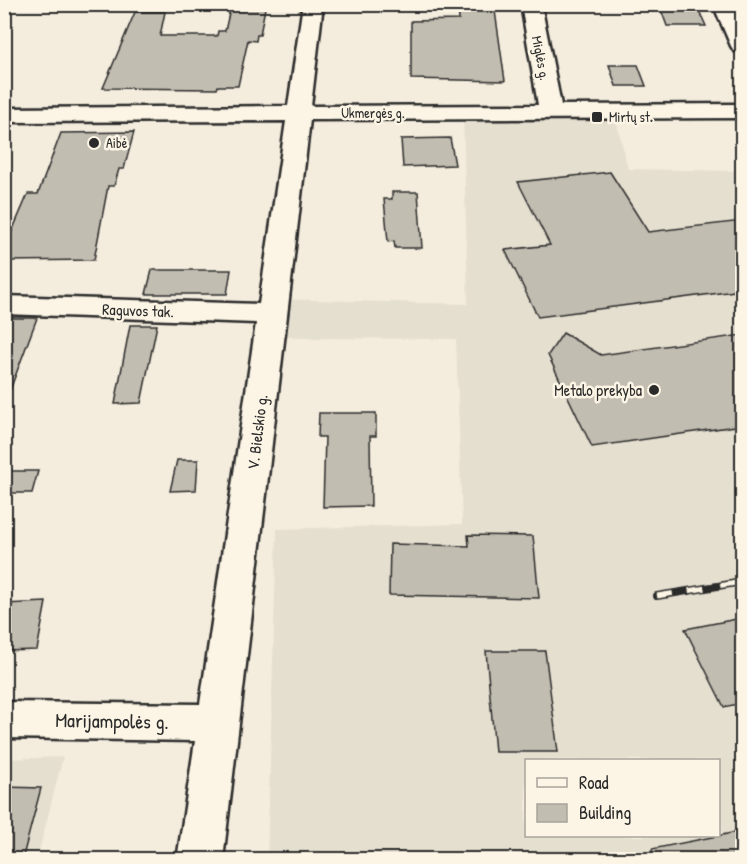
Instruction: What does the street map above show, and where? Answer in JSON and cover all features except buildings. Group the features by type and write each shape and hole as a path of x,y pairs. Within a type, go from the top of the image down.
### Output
{"street":[{"name":"V. Bielskio g.","path":"200,860 313,4"},
{"name":"Miglės g.","path":"531,4 551,112"},
{"path":"723,4 742,46"},
{"name":"Ukmergės g.","path":"4,115 742,111"},
{"name":"Raguvos tak.","path":"4,305 272,314"},
{"name":"Marijampolės g.","path":"4,720 219,723"}],"shaded area":[{"path":"614,111 628,169 742,171 742,859 267,860 277,529 462,524 456,339 298,338 269,335 274,299 468,304 463,112"},
{"path":"63,757 37,859 5,859 4,759"}],"railway":[{"path":"657,596 742,582"}],"place":[{"name":"Mirtų st.","path":"597,117"},
{"name":"Aibė","path":"94,143"},
{"name":"Metalo prekyba","path":"654,390"}]}
